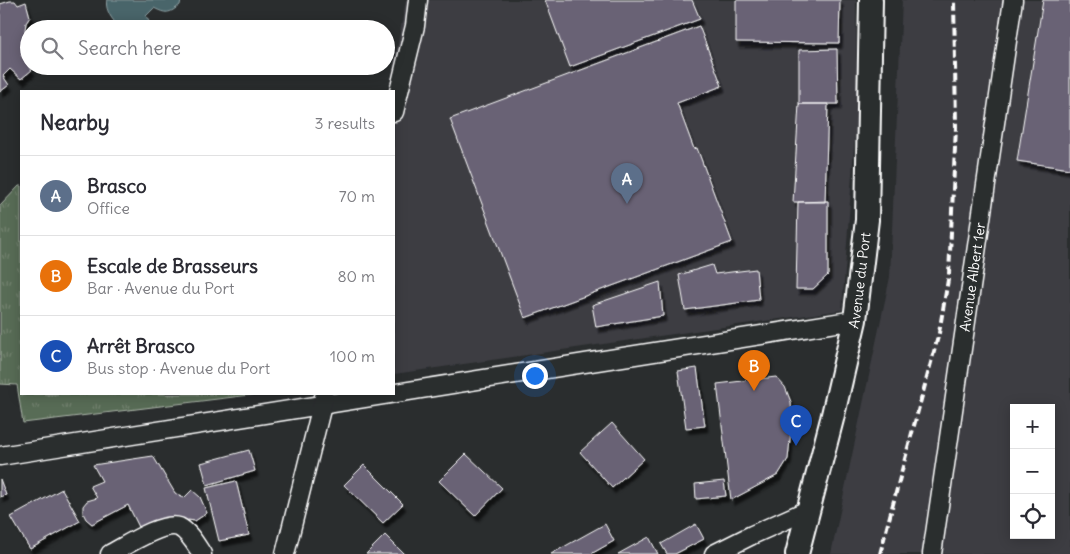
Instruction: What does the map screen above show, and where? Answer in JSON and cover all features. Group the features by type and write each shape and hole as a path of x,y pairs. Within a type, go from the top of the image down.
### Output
{"main road":[{"name":"Avenue du Port","path":"797,554 855,320 867,220 872,0"}],"street":[{"path":"395,108 415,26 418,0"},
{"name":"Avenue Albert 1er","path":"932,554 1013,0"},
{"path":"395,389 855,320"},
{"path":"0,456 356,395"},
{"path":"285,554 323,400"},
{"path":"714,554 752,534 808,510"},
{"path":"110,554 156,530 177,526 193,540 202,554"}],"shaded area":[{"path":"406,0 856,0 857,107 842,310 395,374 395,90 389,90 392,75 395,75 395,59"},
{"path":"902,0 1070,0 1070,554 831,554 890,277"}],"green space":[{"path":"20,186 20,395 250,395 23,423 17,385 0,384 0,206"}],"water":[{"path":"107,0 181,0 180,5 170,11 165,12 154,8 146,16 148,20 113,20"}],"building":[{"path":"545,0 692,0 700,19 570,67"},
{"path":"736,0 840,0 839,43 736,42"},
{"path":"1043,0 1070,0 1070,169 1017,161"},
{"path":"15,1 18,5 26,2 30,17 28,20 20,20 20,75 26,75 21,79 10,69 3,76 9,85 0,92 0,4"},
{"path":"699,26 722,86 677,103 694,149 697,148 732,242 525,318 450,119"},
{"path":"837,49 838,104 799,104 799,50"},
{"path":"799,104 828,104 825,202 793,202"},
{"path":"828,201 828,275 813,289 796,289 798,202"},
{"path":"712,265 715,274 756,269 759,300 685,310 679,275"},
{"path":"660,282 663,316 596,327 592,305"},
{"path":"697,368 705,426 686,428 678,371"},
{"path":"776,377 785,387 791,402 792,420 788,459 778,475 731,500 717,384"},
{"path":"612,423 644,459 612,488 580,452"},
{"path":"249,450 255,471 207,485 201,463"},
{"path":"466,454 502,488 475,516 439,481"},
{"path":"153,456 175,493 184,498 192,490 200,497 207,513 195,521 188,520 183,524 142,533 128,505 92,524 86,519 83,513 83,506 87,501 97,498 90,486 102,481 93,465"},
{"path":"364,465 403,504 383,523 344,485"},
{"path":"0,479 6,495 0,497"},
{"path":"236,481 249,535 219,541 206,488"},
{"path":"724,481 726,496 696,499 695,484"},
{"path":"62,489 80,521 30,549 11,517"},
{"path":"605,524 614,541 591,554 551,554"},
{"path":"696,524 704,539 675,554 667,554 661,544"},
{"path":"385,535 404,554 366,554"},
{"path":"649,537 658,554 618,554"}],"railway":[{"path":"880,554 939,333 949,274 956,127 954,0"}],"place":[{"name":"Brasco","path":"627,204"},
{"name":"Escale de Brasseurs","path":"754,391"},
{"name":"Arrêt Brasco","path":"796,446"}]}
